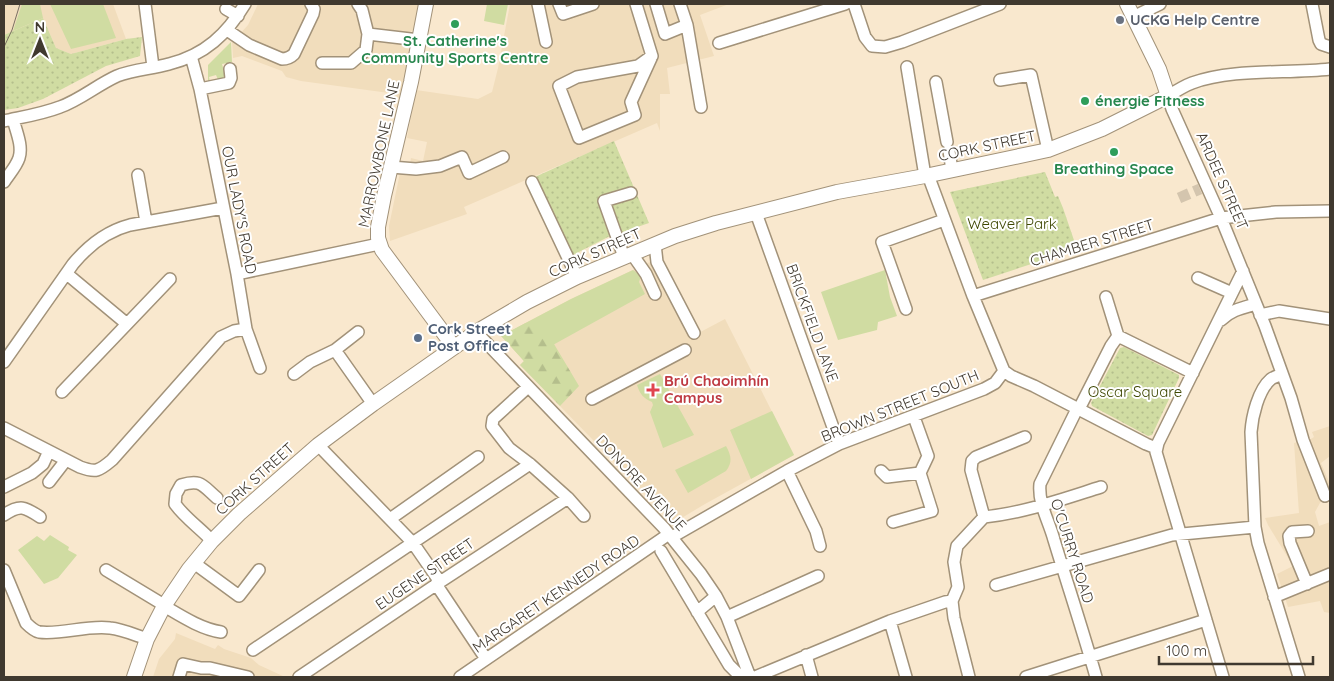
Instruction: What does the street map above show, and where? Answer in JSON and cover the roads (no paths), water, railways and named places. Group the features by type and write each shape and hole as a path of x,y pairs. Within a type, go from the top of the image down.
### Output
{"main road":[{"name":"MARROWBONE LANE","path":"426,4 384,196 378,227 378,238 380,244 410,288 454,348"},
{"name":"ARDEE STREET","path":"1127,4 1158,69 1168,96"},
{"name":"CORK STREET","path":"134,677 147,639 164,605 212,541 239,514 318,445 373,404 476,332 527,302 577,276 655,244 716,223 837,192 927,176 1048,150 1102,130 1168,96"}],"street":[{"path":"145,4 153,67"},
{"path":"4,182 17,163 20,152 19,140 8,120 60,107 128,72 171,64 191,56 217,40 235,21 245,4"},
{"path":"226,30 249,45 282,59 290,58 294,54 313,14 314,9 311,4"},
{"path":"322,63 351,63 366,50 368,34 362,10 358,4"},
{"path":"538,4 546,42"},
{"path":"559,4 563,14 593,4"},
{"path":"636,4 652,56 631,102 635,115 579,138 559,86 577,77 638,66 652,56"},
{"path":"656,4 665,34 687,25"},
{"path":"680,4 687,25 701,107"},
{"path":"719,43 845,4"},
{"path":"854,4 865,36 872,46 885,47 902,42 973,9 1000,4"},
{"path":"1133,17 1160,4"},
{"path":"1312,4 1319,40 1326,46"},
{"path":"226,9 238,16"},
{"path":"368,34 419,40"},
{"name":"OUR LADY'S ROAD","path":"191,56 200,89 237,274 246,329 260,368"},
{"path":"907,67 927,176 1004,371 1156,448"},
{"path":"200,89 229,83 231,78 230,69"},
{"path":"1168,96 1193,83 1231,74 1330,69"},
{"path":"1000,80 1031,75 1048,150"},
{"path":"936,82 952,170"},
{"name":"ARDEE STREET","path":"1168,96 1203,188 1221,218 1258,309 1291,398 1303,440 1325,496"},
{"path":"391,167 416,169 440,166 462,157 469,173 503,157"},
{"path":"138,175 146,222"},
{"path":"532,182 577,276"},
{"path":"630,193 604,202 628,255 646,274 655,294"},
{"path":"4,362 83,253 103,237 116,230 146,222 223,208"},
{"name":"CHAMBER STREET","path":"973,296 1221,218 1276,212 1330,211"},
{"name":"BRICKFIELD LANE","path":"756,213 839,444"},
{"path":"906,309 882,242 944,220"},
{"path":"237,274 380,244"},
{"path":"655,244 657,262 694,333"},
{"path":"1223,677 1156,457 1156,448 1243,271"},
{"path":"67,274 127,324"},
{"path":"1198,278 1232,293"},
{"path":"62,392 170,279"},
{"path":"1106,297 1118,336 1193,373"},
{"path":"1214,330 1226,315 1237,309 1279,311 1330,319"},
{"path":"4,428 89,470 101,469 112,460 221,337 234,331 246,329"},
{"path":"294,374 310,362 334,350 358,332"},
{"name":"DONORE AVENUE","path":"476,332 671,536 716,596 727,617 750,677"},
{"path":"1078,409 1118,336"},
{"path":"334,350 373,404"},
{"path":"592,399 686,350"},
{"name":"BROWN STREET SOUTH","path":"671,536 839,444 984,390 995,383 1004,371"},
{"path":"1282,374 1269,382 1262,393 1252,420 1255,528 1299,677"},
{"path":"528,387 493,419 492,426 509,448 568,498 584,516"},
{"name":"O'CURRY ROAD","path":"1078,409 1040,484 1040,496 1096,677"},
{"path":"893,522 932,511 920,472 928,456 914,417"},
{"path":"984,517 971,470 972,462 976,457 1025,436"},
{"path":"318,445 413,543 486,659"},
{"path":"4,487 32,473 43,464 49,451"},
{"path":"390,519 443,475 478,457"},
{"path":"49,482 66,460"},
{"path":"253,650 530,464"},
{"path":"787,471 816,531 820,546"},
{"path":"881,471 888,477 920,472"},
{"path":"212,541 175,504 176,494 181,485 192,482 201,484 216,498"},
{"path":"969,677 954,618 952,601 958,587 954,562 958,546 984,517 1003,515 1042,505 1101,487"},
{"name":"EUGENE STREET","path":"299,677 568,498"},
{"path":"4,515 11,510 27,508 40,517"},
{"path":"996,585 1172,535 1255,528"},
{"path":"1307,584 1290,543 1289,536 1292,532 1308,531"},
{"name":"MARGARET KENNEDY ROAD","path":"460,677 671,536"},
{"path":"661,551 729,666 740,676 745,677"},
{"path":"194,563 239,596 259,570"},
{"path":"4,570 26,623 37,632 92,627 109,628 147,639"},
{"path":"106,570 186,618 221,632"},
{"path":"1274,597 1330,574"},
{"path":"727,617 818,576"},
{"path":"697,612 716,596"},
{"path":"755,677 890,621 952,601"},
{"path":"1026,677 1206,620"},
{"path":"890,621 906,677"},
{"path":"806,655 812,677"},
{"path":"179,677 183,664 248,677"}],"tunnel":[{"path":"1179,198 1200,189"}],"tram line":[{"path":"4,47 12,30 20,4"}],"place":[{"name":"UCKG Help Centre","path":"1120,20"},
{"name":"St. Catherine's Community Sports Centre","path":"455,24"},
{"name":"énergie Fitness","path":"1085,101"},
{"name":"Breathing Space","path":"1114,152"},
{"name":"Cork Street Post Office","path":"418,338"},
{"name":"Brú Chaoimhín Campus","path":"653,390"}],"park label":[{"name":"Weaver Park","path":"1012,224"},
{"name":"Oscar Square","path":"1135,392"}]}
